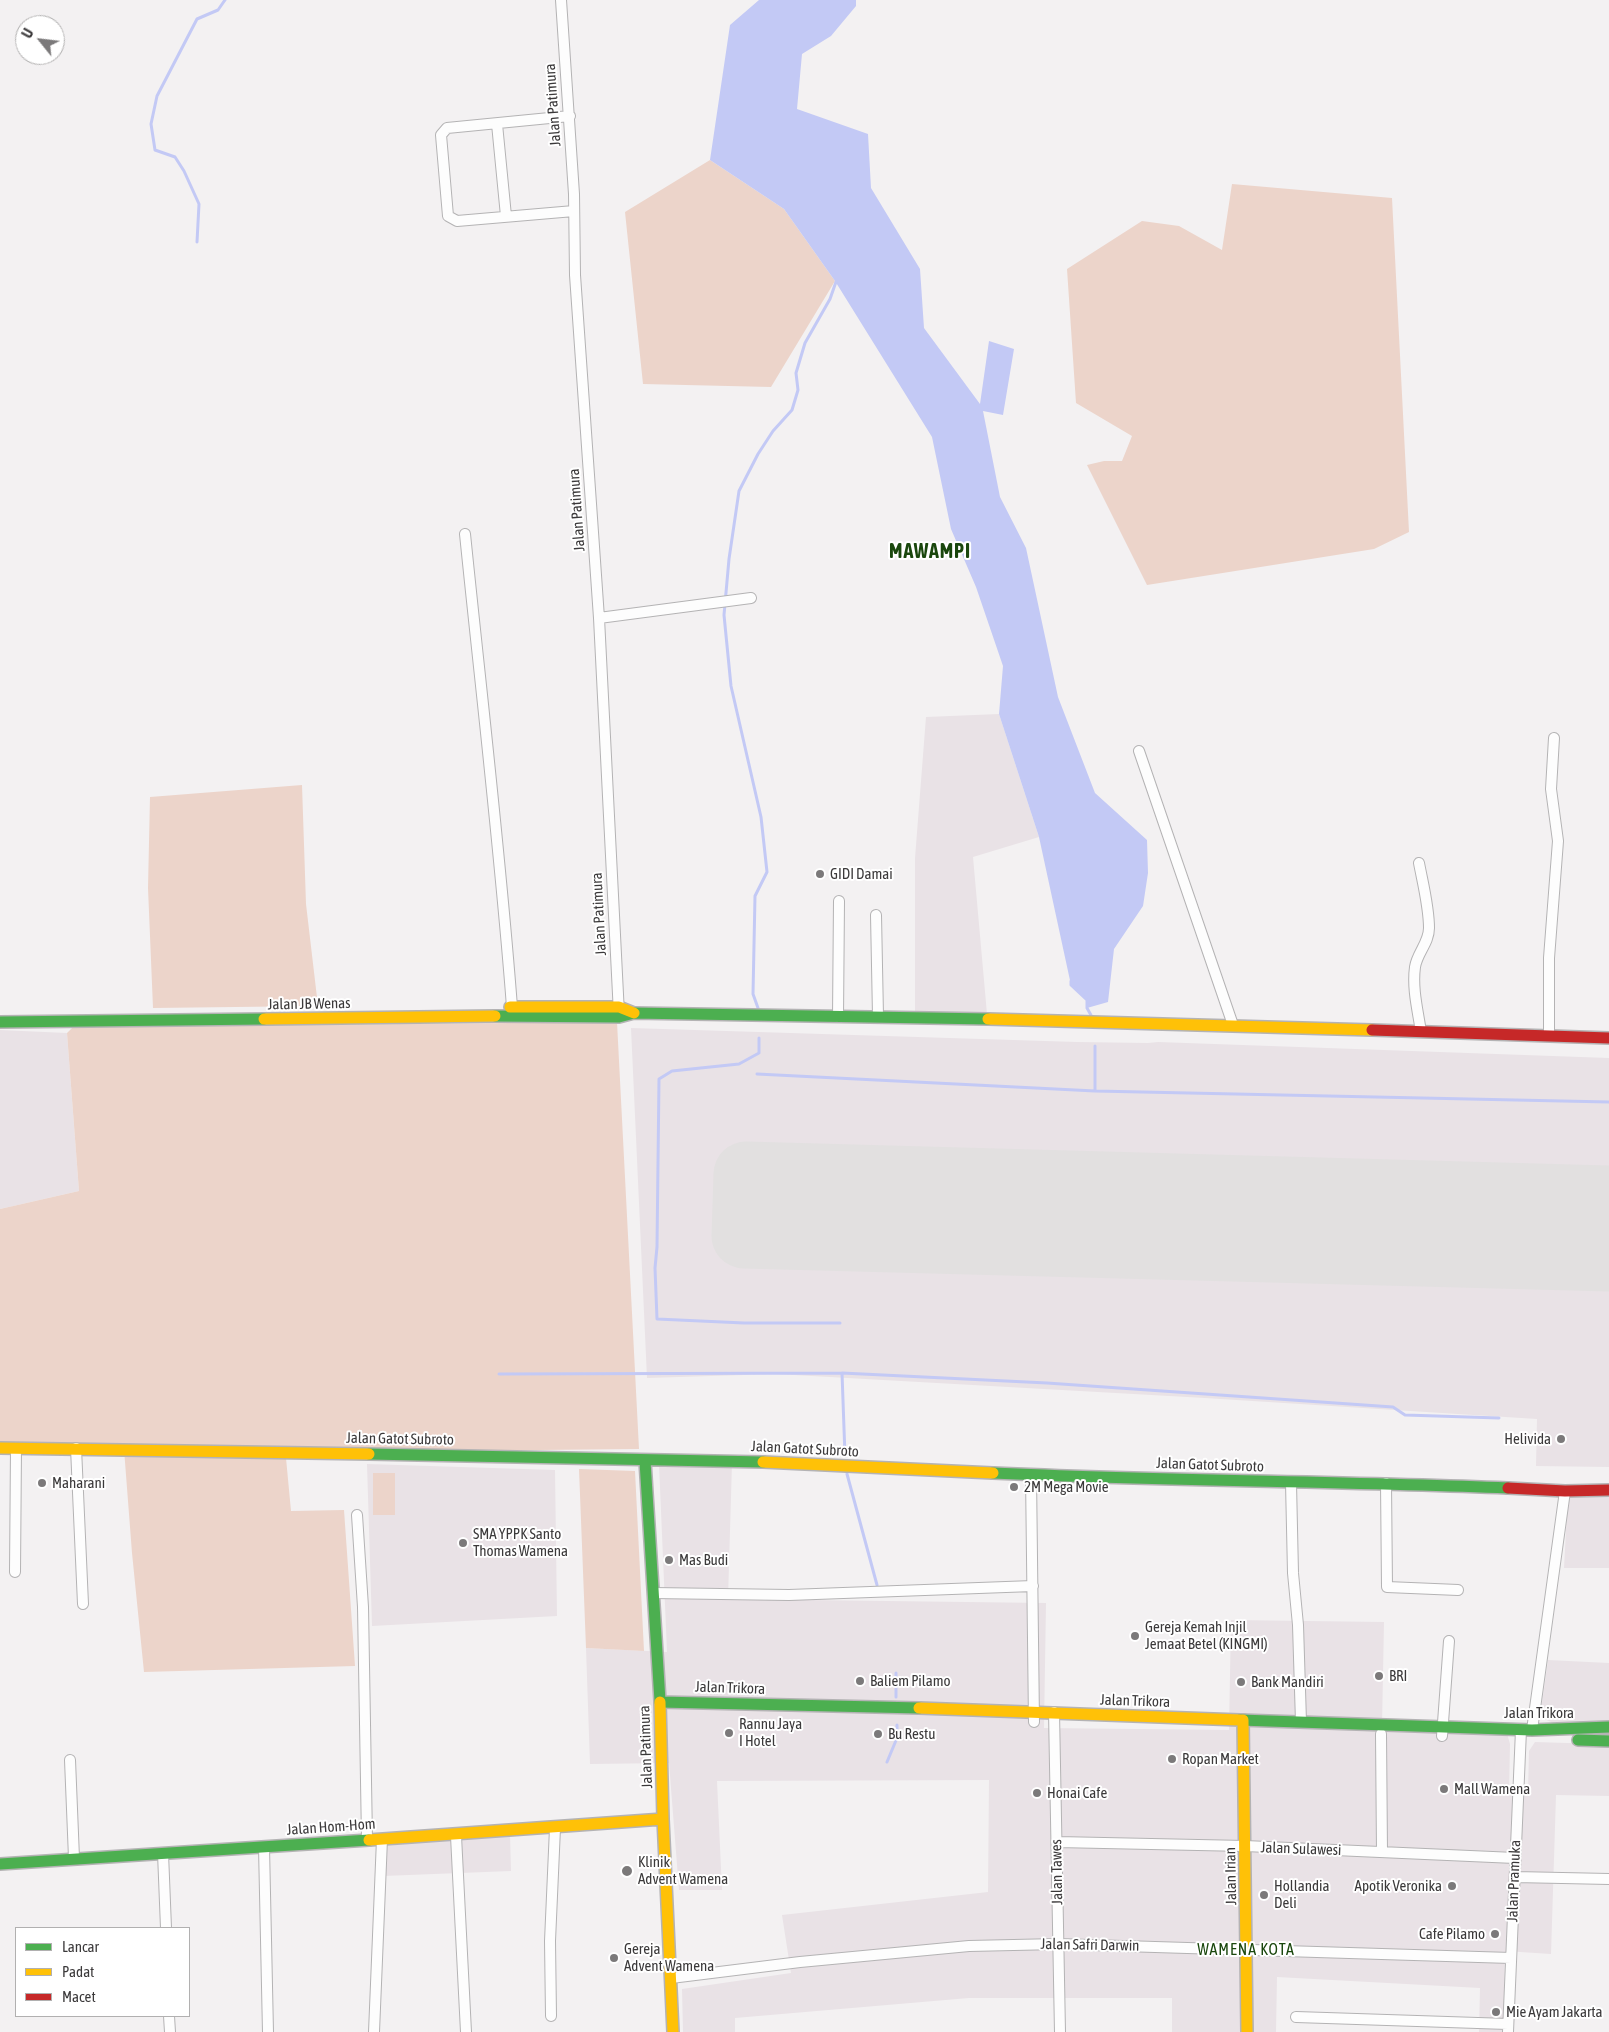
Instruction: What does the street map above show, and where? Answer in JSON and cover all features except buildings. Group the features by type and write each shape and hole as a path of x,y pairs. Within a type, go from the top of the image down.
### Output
{"main road":[{"name":"Jalan JB Wenas","path":"309,1014 512,1007 619,1012"},
{"name":"Jalan JB Wenas","path":"4,1017 309,1014 508,1016 619,1012"},
{"path":"619,1012 1233,1025 1609,1038"},
{"name":"Jalan Gatot Subroto","path":"0,1448 418,1454 645,1462 731,1461 1031,1475 1291,1483 1386,1483 1565,1491 1609,1490"},
{"name":"Jalan Patimura","path":"645,1462 660,1706 663,1819 673,2032"},
{"name":"Jalan Trikora","path":"660,1706 693,1711 1034,1717 1144,1721 1381,1734 1442,1731 1524,1732 1609,1727"},
{"name":"Jalan Trikora","path":"1244,1725 1301,1722 1442,1731"},
{"name":"Jalan Irian","path":"1244,1725 1247,2032"},
{"name":"Jalan Trikora","path":"1524,1732 1609,1741"},
{"name":"Jalan Hom-Hom","path":"0,1864 367,1839 456,1836 663,1819"}],"street":[{"name":"Jalan Patimura","path":"561,0 570,116 575,275 599,618 619,1012"},
{"path":"570,116 447,128 441,135 448,216 458,222 574,211"},
{"path":"498,124 506,216"},
{"path":"466,534 502,880 512,1007"},
{"path":"599,618 751,598"},
{"path":"1549,1036 1549,958 1558,841 1551,788 1554,738"},
{"path":"1139,751 1233,1025"},
{"path":"1419,863 1429,929 1424,946 1419,954 1414,987 1422,1032"},
{"path":"838,1017 839,901"},
{"path":"876,915 878,1016"},
{"path":"15,1572 16,1448"},
{"path":"76,1448 83,1604"},
{"path":"1031,1475 1034,1717"},
{"path":"1291,1483 1293,1573 1298,1625 1301,1722"},
{"path":"1386,1483 1387,1587 1458,1590"},
{"name":"Jalan Pramuka","path":"1508,2028 1515,1858 1524,1732 1565,1491"},
{"path":"357,1516 363,1607 367,1839"},
{"path":"653,1593 789,1595 1033,1586"},
{"path":"1442,1731 1449,1642"},
{"name":"Jalan Tawes","path":"1054,1718 1060,2032"},
{"path":"1381,1734 1382,1852"},
{"path":"70,1760 74,1858"},
{"path":"551,2016 550,1941 555,1828"},
{"path":"456,1836 466,2032"},
{"path":"374,2032 382,1839"},
{"name":"Jalan Sulawesi","path":"1057,1842 1246,1846 1515,1858"},
{"path":"264,1847 268,2032"},
{"path":"163,1853 166,1927"},
{"path":"1515,1877 1609,1879"},
{"name":"Jalan Safri Darwin","path":"671,1978 800,1962 969,1946 1058,1944 1511,1958"},
{"path":"169,2017 170,2032"},
{"path":"1296,2017 1508,2028"}],"shaded area":[{"path":"710,160 784,209 835,281 771,387 643,384 625,212"},
{"path":"1232,184 1392,198 1409,532 1374,549 1147,585 1087,465 1104,461 1122,461 1132,436 1076,403 1067,269 1142,221 1179,226 1222,250"},
{"path":"999,714 1039,837 973,857 987,1014 915,1013 915,858 926,717"},
{"path":"302,785 306,904 318,1006 153,1008 148,888 150,797"},
{"path":"617,1022 639,1449 439,1451 286,1458 291,1511 344,1510 355,1666 144,1672 124,1449 0,1448 0,1209 79,1191 67,1033 73,1027"},
{"path":"631,1028 1077,1042 1158,1042 1609,1058 1609,1467 1536,1466 1537,1419 776,1374 647,1378"},
{"path":"0,1030 67,1033 79,1191 0,1209"},
{"path":"732,1463 728,1599 1046,1603 1044,1728 1229,1730 1231,1620 1384,1622 1382,1726 1506,1730 1510,1744 1509,1792 1528,1793 1529,1751 1535,1742 1599,1744 1540,1717 1548,1660 1609,1663 1609,1796 1556,1795 1551,1954 1505,1951 1503,2032 1479,2032 1480,1988 1277,1977 1276,2032 1172,2032 1172,1998 969,1998 735,2018 735,2032 683,2032 682,1989 791,1973 782,1915 988,1892 989,1780 717,1781 722,1890 679,1890 669,1763 590,1764 586,1648 667,1652 659,1464"},
{"name":"SMA YPPK Santo Thomas Wamena","path":"367,1464 555,1470 557,1616 372,1626"},
{"path":"579,1469 635,1471 644,1651 586,1648"},
{"path":"373,1473 395,1473 395,1515 373,1515"},
{"path":"1568,1494 1609,1494 1609,1568 1564,1568"},
{"path":"510,1834 511,1871 383,1876 385,1846"}],"water":[{"path":"759,0 856,0 856,6 831,36 802,54 797,109 868,134 871,188 920,269 924,328 980,404 989,341 1014,349 1003,415 983,411 1000,497 1026,548 1058,697 1095,793 1147,840 1148,873 1143,906 1114,949 1108,1002 1087,1008 1087,1000 1071,985 1039,837 999,714 1003,666 976,587 951,529 932,437 835,281 784,209 710,160 730,25"}],"waterway":[{"path":"197,242 199,204 184,171 175,157 155,150 151,124 157,96 197,19 218,10 225,0"},
{"path":"758,1008 753,994 755,896 767,872 761,817 731,686 724,615 729,559 739,491 758,454 773,431 792,410 798,390 796,373 805,343 830,299 837,279"},
{"path":"1071,981 1071,985 1087,1000 1087,1008 1092,1017"},
{"path":"759,1038 759,1053 739,1064 672,1071 659,1079 657,1247 655,1268 657,1319 744,1323 840,1323"},
{"path":"1095,1046 1095,1091"},
{"path":"757,1074 1095,1091 1609,1102"},
{"path":"842,1373 845,1456"},
{"path":"499,1374 842,1373 1047,1383 1393,1407 1405,1415 1499,1418"},
{"path":"847,1474 877,1585"},
{"path":"896,1673 896,1697"},
{"path":"887,1762 897,1738 897,1725"}],"runway":[{"path":"1609,1198 746,1174 744,1236 1609,1259"}],"traffic: fast":[{"path":"495,1016 619,1017 634,1013 988,1019"},
{"path":"0,1022 264,1019"},
{"path":"369,1454 763,1462"},
{"path":"645,1461 660,1701"},
{"path":"993,1473 1508,1488"},
{"path":"660,1702 919,1708"},
{"path":"1240,1720 1532,1730 1609,1727"},
{"path":"1578,1740 1609,1741"},
{"path":"0,1864 369,1840"}],"traffic: slow":[{"path":"510,1007 619,1007 634,1013"},
{"path":"264,1019 495,1016"},
{"path":"988,1019 1372,1030"},
{"path":"0,1448 369,1454"},
{"path":"763,1462 993,1473"},
{"path":"369,1840 663,1819 660,1702"},
{"path":"919,1708 1240,1720"},
{"path":"1243,1720 1247,2032"},
{"path":"663,1819 673,2032"}],"traffic: jam":[{"path":"1372,1030 1609,1038"},
{"path":"1508,1488 1565,1491 1609,1490"}],"place":[{"name":"GIDI Damai","path":"820,874"},
{"name":"Helivida","path":"1561,1439"},
{"name":"Maharani","path":"42,1483"},
{"name":"2M Mega Movie","path":"1014,1487"},
{"name":"SMA YPPK Santo Thomas Wamena","path":"463,1543"},
{"name":"Mas Budi","path":"669,1560"},
{"name":"Gereja Kemah Injil Jemaat Betel (KINGMI)","path":"1135,1636"},
{"name":"BRI","path":"1379,1676"},
{"name":"Baliem Pilamo","path":"860,1681"},
{"name":"Bank Mandiri","path":"1241,1682"},
{"name":"Rannu Jaya I Hotel","path":"729,1733"},
{"name":"Bu Restu","path":"878,1734"},
{"name":"Ropan Market","path":"1172,1759"},
{"name":"Mall Wamena","path":"1444,1789"},
{"name":"Honai Cafe","path":"1037,1793"},
{"name":"Klinik Advent Wamena","path":"627,1871"},
{"name":"Apotik Veronika","path":"1452,1886"},
{"name":"Hollandia Deli","path":"1264,1895"},
{"name":"Cafe Pilamo","path":"1495,1934"},
{"name":"Gereja Advent Wamena","path":"614,1958"},
{"name":"Mie Ayam Jakarta","path":"1496,2012"}],"district":[{"name":"MAWAMPI","path":"930,552"},
{"name":"WAMENA KOTA","path":"1246,1950"}]}
